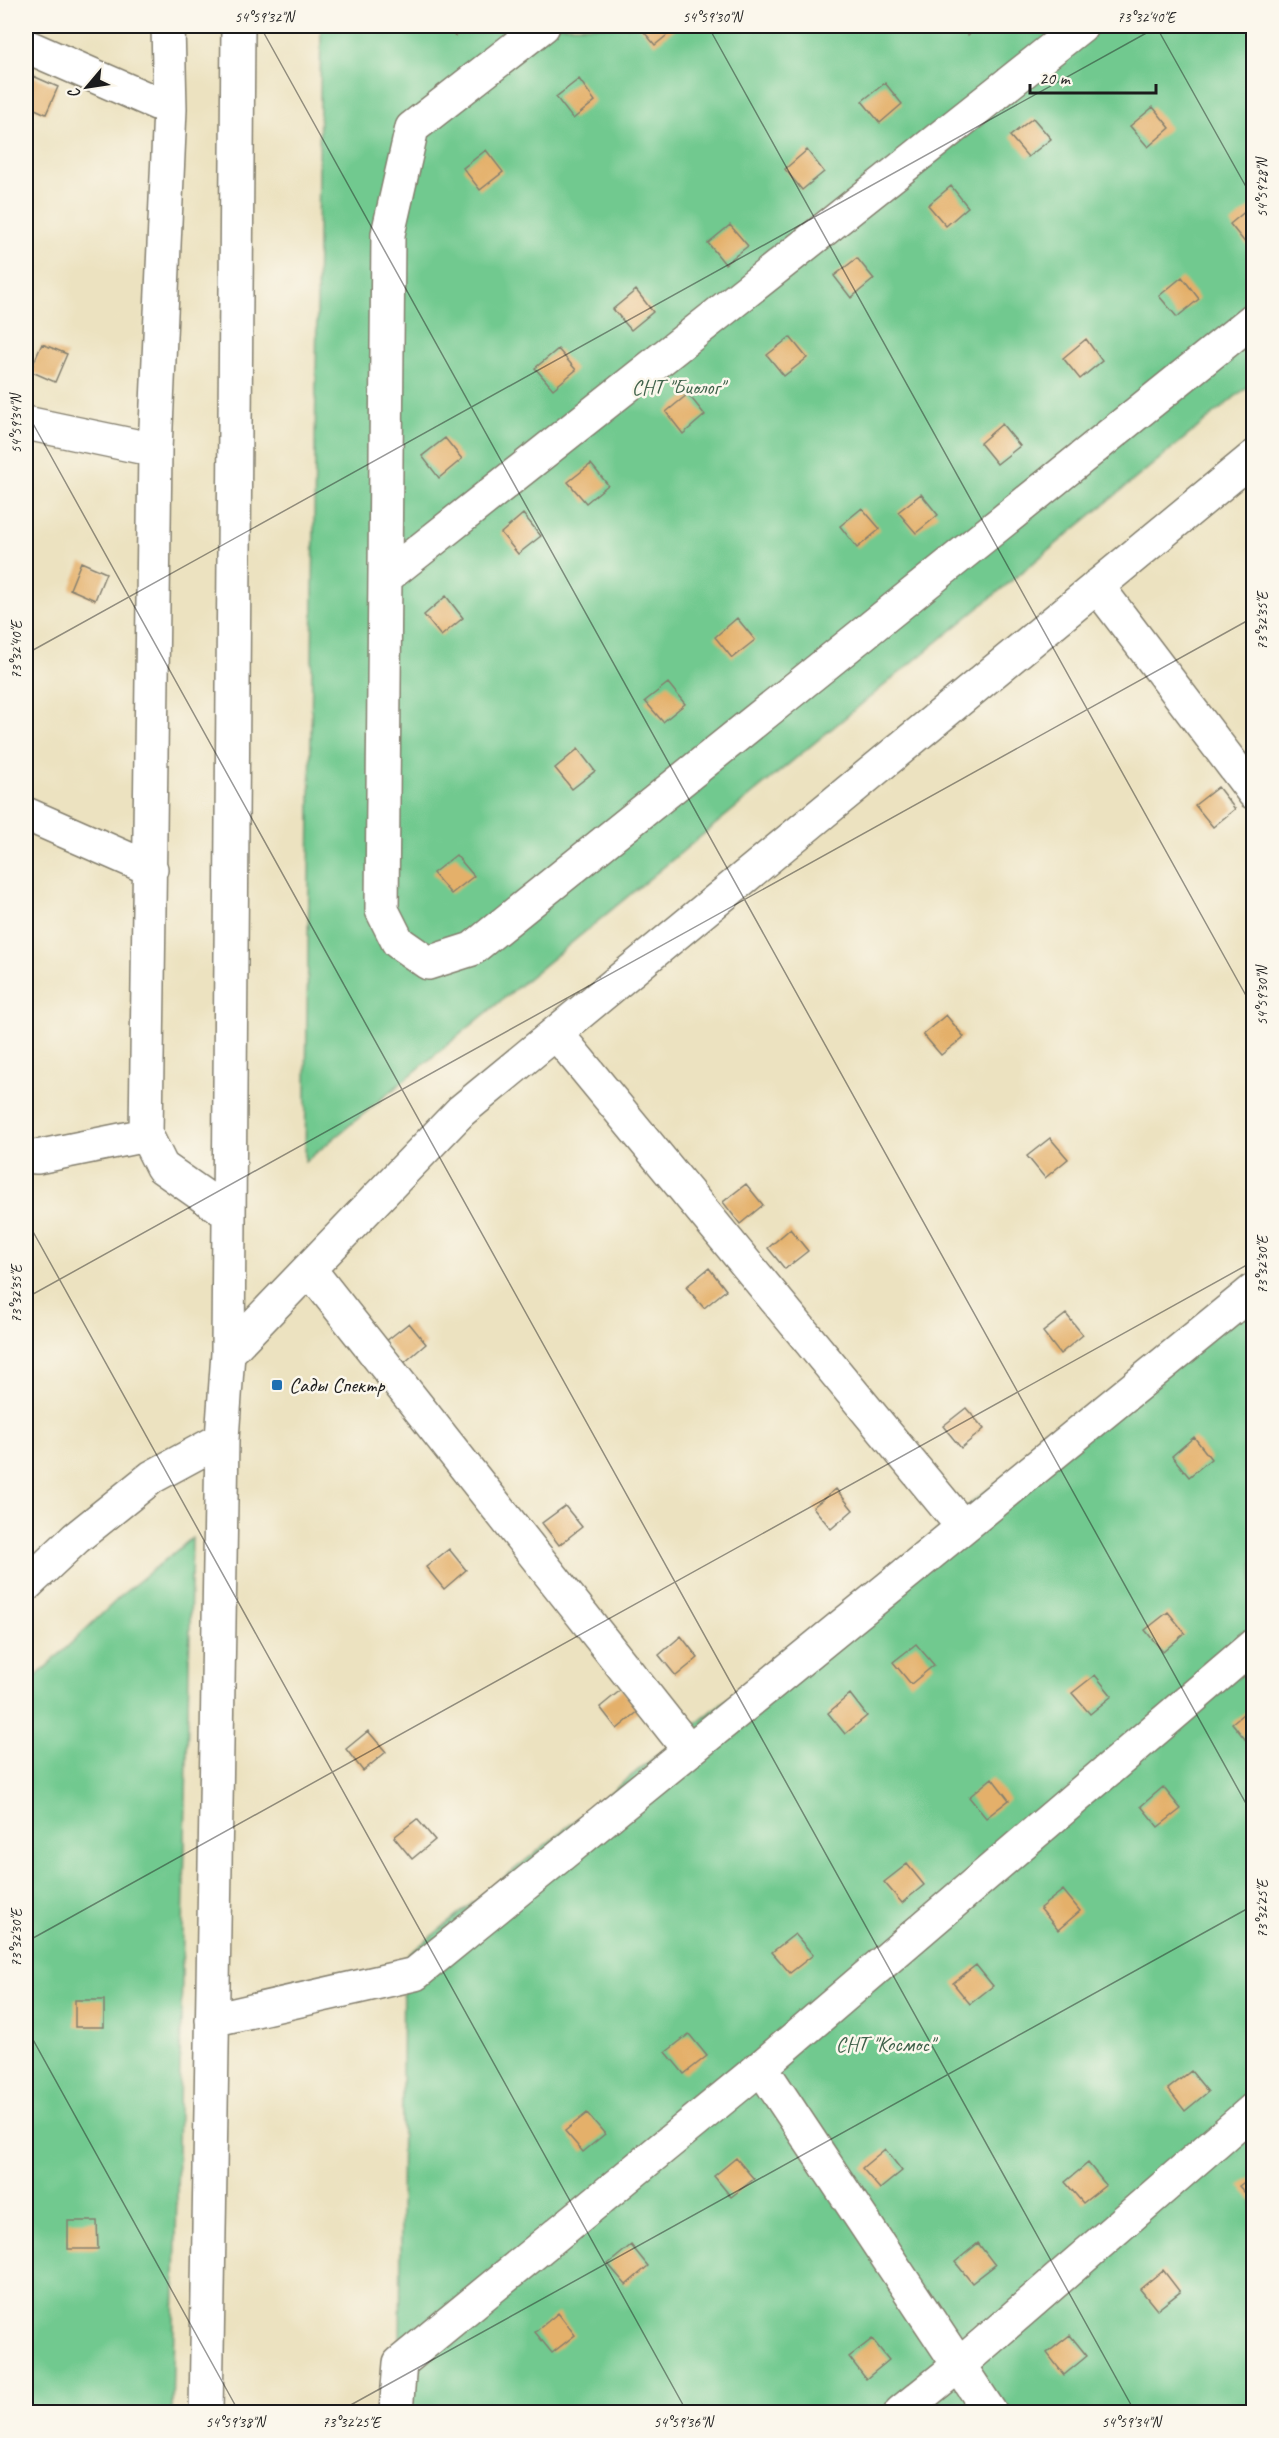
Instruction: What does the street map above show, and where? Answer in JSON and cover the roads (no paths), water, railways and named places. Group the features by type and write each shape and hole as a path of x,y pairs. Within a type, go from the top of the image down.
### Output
{"street":[{"path":"168,26 170,109 155,450 146,1136 162,1167 229,1214"},
{"path":"206,2412 222,1439 228,1353 238,26"},
{"path":"543,26 412,128 388,234 382,910 398,942 428,963 471,949 1254,319"},
{"path":"385,578 1081,26"},
{"path":"26,46 170,109"},
{"path":"26,423 155,450"},
{"path":"228,1353 461,1111 1254,457"},
{"path":"1097,586 1254,793"},
{"path":"26,814 151,869"},
{"path":"556,1033 963,1527"},
{"path":"26,1156 38,1157 146,1136"},
{"path":"309,1269 689,1750"},
{"path":"213,2020 415,1974 1254,1290"},
{"path":"26,1585 76,1538 152,1477 222,1439"},
{"path":"396,2412 400,2363 761,2067 1254,1645"},
{"path":"761,2067 990,2412"},
{"path":"901,2412 958,2366 1254,2109"}],"place":[{"name":"Сады Спектр","path":"277,1385"}],"park label":[{"name":"СНТ \"Биолог\"","path":"678,387"},
{"name":"СНТ \"Космос\"","path":"885,2044"}]}
